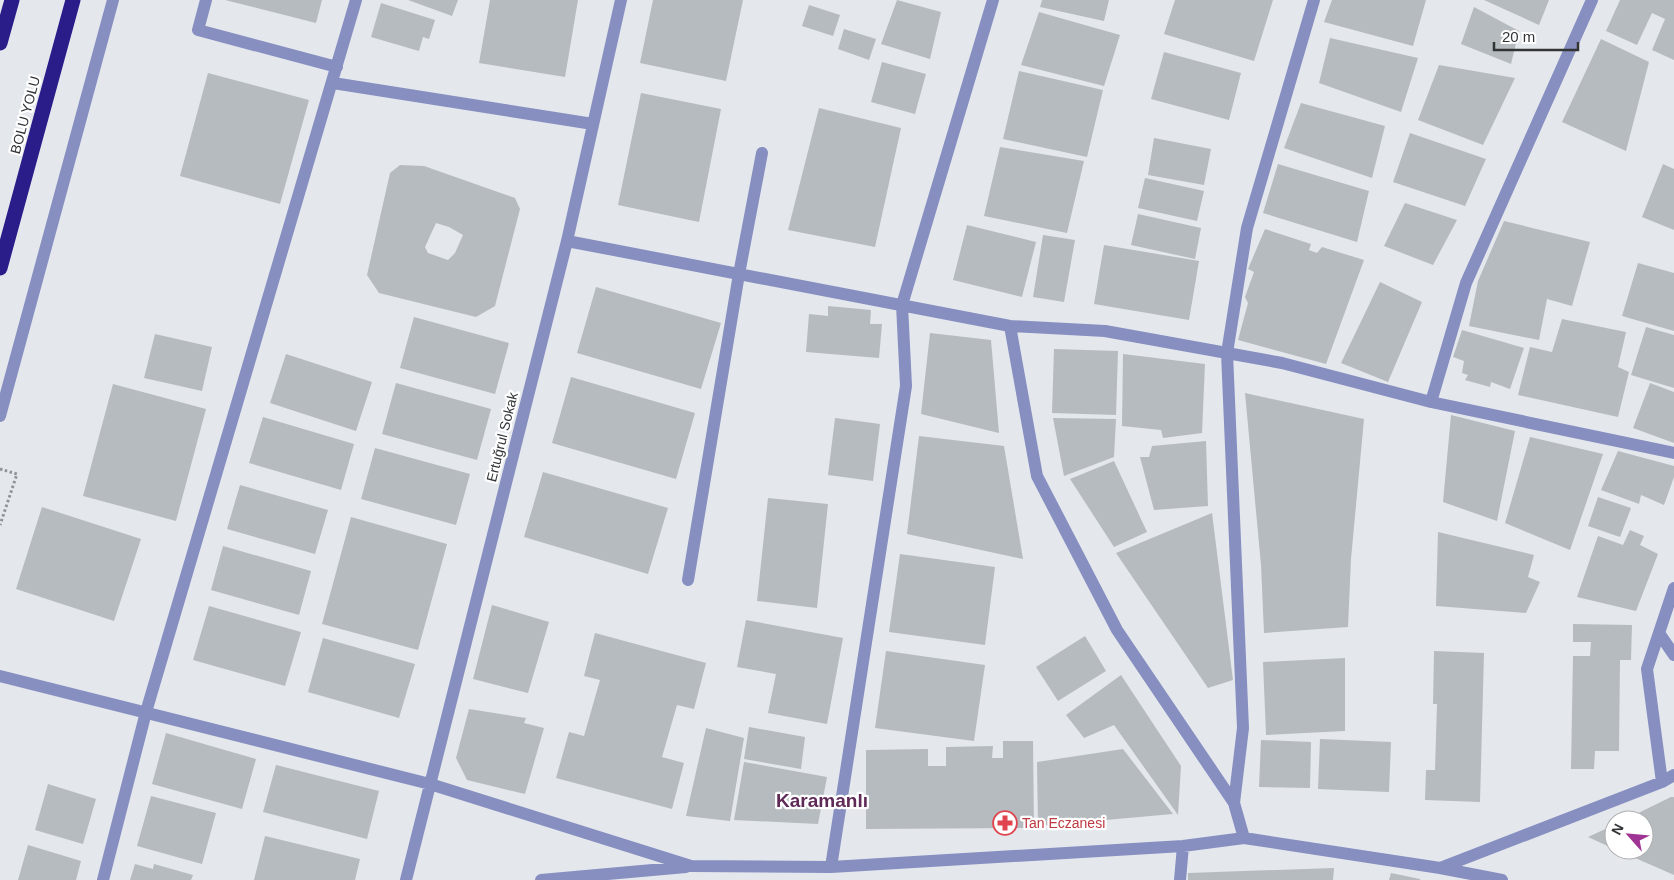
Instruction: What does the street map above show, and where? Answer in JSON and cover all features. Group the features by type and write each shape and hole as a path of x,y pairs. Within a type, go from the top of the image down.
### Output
{"highway":[{"path":"0,43 12,0"},
{"name":"BOLU YOLU","path":"0,268 73,0"}],"street":[{"path":"0,416 113,0"},
{"path":"206,0 198,30 337,67"},
{"path":"103,880 146,712 356,0"},
{"name":"Ertuğrul Sokak","path":"406,880 567,241 622,0"},
{"path":"831,867 906,386 902,305 992,0"},
{"path":"1234,803 1243,728 1227,353 1247,228 1314,0"},
{"path":"1431,402 1466,283 1592,0"},
{"path":"332,83 593,124"},
{"path":"688,580 739,274 762,153"},
{"path":"567,241 1010,326 1105,331 1282,363 1431,402 1674,453"},
{"path":"1010,326 1036,476 1118,630 1234,803 1244,838"},
{"path":"1662,782 1647,669 1674,588"},
{"path":"1659,634 1674,655"},
{"path":"0,676 430,784 692,866"},
{"path":"1440,868 1662,782 1674,775"},
{"path":"542,880 692,866 831,867 1183,846 1244,838 1440,868 1502,880"},
{"path":"1180,880 1183,846"}],"path":[{"path":"0,469 17,474 0,525"}],"building":[{"path":"225,0 322,0 316,23"},
{"path":"408,0 458,0 452,16"},
{"path":"490,0 578,0 565,77 479,63"},
{"path":"653,0 743,0 726,81 640,63"},
{"path":"897,0 941,12 930,59 881,44"},
{"path":"1042,0 1109,0 1104,21 1040,7"},
{"path":"1175,0 1273,0 1254,61 1164,34"},
{"path":"1332,0 1426,0 1413,46 1324,22"},
{"path":"1484,0 1549,0 1539,25"},
{"path":"1620,0 1674,0 1674,60 1652,50 1665,19 1652,13 1637,45 1606,31"},
{"path":"381,3 435,20 429,39 423,37 419,51 371,37"},
{"path":"809,5 840,15 833,36 802,26"},
{"path":"1474,7 1519,31 1511,64 1461,44"},
{"path":"1039,12 1120,35 1104,86 1021,65"},
{"path":"844,29 876,39 869,60 838,49"},
{"path":"1330,38 1418,58 1401,112 1319,83"},
{"path":"1601,39 1649,62 1626,151 1562,122"},
{"path":"1164,52 1241,73 1229,120 1151,99"},
{"path":"882,62 926,74 915,114 871,102"},
{"path":"1439,65 1515,78 1483,145 1418,120"},
{"path":"1019,71 1103,90 1087,157 1003,139"},
{"path":"208,73 309,100 280,204 180,176"},
{"path":"641,93 721,109 699,222 618,205"},
{"path":"1301,103 1385,126 1372,178 1284,148"},
{"path":"819,108 901,128 875,247 788,230"},
{"path":"1410,133 1486,159 1465,206 1393,182"},
{"path":"1154,138 1211,149 1204,185 1148,175"},
{"path":"1000,147 1084,161 1067,233 984,216"},
{"path":"1278,164 1369,191 1357,242 1263,213"},
{"path":"1663,164 1674,169 1674,230 1642,217"},
{"path":"400,165 424,166 515,198 520,209 495,306 476,317 379,293 367,275 390,173","holes":["436,223 449,227 463,235 455,253 448,260 428,253 425,247"]},
{"path":"1145,178 1204,191 1197,221 1138,208"},
{"path":"1405,203 1457,220 1433,265 1384,246"},
{"path":"1138,214 1201,228 1195,259 1131,245"},
{"path":"1504,221 1590,242 1572,306 1547,299 1539,340 1469,326 1478,281"},
{"path":"967,225 1036,242 1022,297 953,280"},
{"path":"1265,229 1311,244 1309,250 1317,253 1322,247 1364,260 1326,364 1238,340 1248,303 1245,297 1254,272 1248,269"},
{"path":"1043,235 1075,240 1064,302 1033,297"},
{"path":"1104,245 1199,261 1189,320 1094,304"},
{"path":"1638,263 1674,273 1674,331 1622,316"},
{"path":"1380,282 1422,302 1388,382 1341,363"},
{"path":"596,287 721,323 701,389 577,353"},
{"path":"828,306 871,310 870,324 882,324 879,358 806,352 809,314 828,316"},
{"path":"414,317 509,343 495,394 400,368"},
{"path":"1562,319 1626,332 1618,367 1629,372 1618,417 1518,395 1530,347 1552,352"},
{"path":"1646,327 1674,335 1674,388 1631,375"},
{"path":"1462,330 1524,348 1510,389 1491,382 1490,387 1465,380 1468,375 1462,373 1464,361 1453,357"},
{"path":"930,333 991,340 999,433 921,414"},
{"path":"155,334 212,347 202,391 144,378"},
{"path":"1054,349 1118,351 1116,415 1052,413"},
{"path":"286,354 372,382 356,431 270,403"},
{"path":"1123,354 1205,364 1202,433 1163,438 1161,430 1122,426"},
{"path":"571,377 695,413 676,479 552,443"},
{"path":"396,383 491,409 477,460 382,434"},
{"path":"1650,383 1674,392 1674,443 1633,428"},
{"path":"113,384 206,409 176,521 83,496"},
{"path":"1245,393 1364,419 1351,559 1348,627 1264,633 1261,565"},
{"path":"1451,415 1515,431 1497,521 1443,502"},
{"path":"263,417 354,444 341,490 249,463"},
{"path":"835,418 880,424 873,481 828,475"},
{"path":"1053,418 1116,419 1114,457 1064,476"},
{"path":"919,436 1004,446 1023,559 907,534"},
{"path":"1530,437 1603,454 1570,550 1505,523"},
{"path":"1206,441 1208,506 1154,510 1140,457 1149,457 1152,446"},
{"path":"375,448 470,474 456,525 361,499"},
{"path":"1618,451 1674,466 1674,477 1664,505 1641,495 1639,504 1601,490"},
{"path":"1114,461 1147,532 1114,547 1070,479"},
{"path":"543,472 668,508 648,574 524,537"},
{"path":"240,485 328,510 315,554 227,529"},
{"path":"1598,497 1631,508 1620,537 1588,526"},
{"path":"768,498 828,504 817,608 757,601"},
{"path":"42,507 141,539 114,621 16,589"},
{"path":"1212,513 1233,680 1208,688 1116,553"},
{"path":"351,517 447,544 418,650 322,624"},
{"path":"1630,530 1644,536 1640,545 1658,554 1636,611 1577,597 1598,536 1623,545"},
{"path":"1438,532 1534,555 1528,577 1540,582 1526,613 1436,606"},
{"path":"223,546 311,571 299,615 211,590"},
{"path":"900,554 995,567 985,645 889,632"},
{"path":"492,605 549,622 528,693 473,679"},
{"path":"209,606 301,632 285,686 193,660"},
{"path":"746,620 843,638 827,724 768,713 776,674 737,667"},
{"path":"1573,624 1632,625 1631,660 1620,660 1619,751 1595,751 1594,769 1571,769 1573,656 1590,656 1591,642 1573,642"},
{"path":"595,633 706,663 694,709 677,705 662,757 684,763 672,809 556,778 569,732 584,736 600,680 584,676"},
{"path":"1085,636 1106,671 1058,701 1036,667"},
{"path":"323,638 415,664 399,718 308,692"},
{"path":"886,651 985,665 974,741 875,728"},
{"path":"1434,651 1484,653 1480,802 1425,800 1426,770 1435,770 1437,704 1433,704"},
{"path":"1345,658 1345,731 1266,735 1263,662"},
{"path":"1121,675 1181,766 1178,815 1114,725 1084,738 1066,715"},
{"path":"469,709 526,718 524,723 544,728 525,794 467,780 456,758"},
{"path":"749,727 805,737 801,769 744,759"},
{"path":"706,728 744,738 730,821 686,816"},
{"path":"166,733 256,759 242,809 152,784"},
{"path":"1320,739 1391,742 1389,792 1318,789"},
{"path":"1261,740 1311,742 1310,788 1259,787"},
{"path":"1003,741 1033,741 1034,828 866,829 866,750 928,749 928,766 946,766 946,747 993,746 992,758 1003,758"},
{"path":"1123,749 1173,814 1038,826 1037,762"},
{"path":"744,762 827,777 818,824 734,820"},
{"path":"276,765 379,791 367,839 263,812"},
{"path":"48,784 96,799 83,844 35,830"},
{"path":"151,796 216,813 202,864 137,846"},
{"path":"1674,797 1674,875 1640,860 1654,860 1654,810 1644,810"},
{"path":"1604,830 1604,844 1588,837"},
{"path":"265,836 360,859 355,880 254,880"},
{"path":"28,845 81,861 76,880 18,880"},
{"path":"135,864 153,869 154,864 193,875 191,880 130,880"},
{"path":"1334,868 1333,880 1188,880 1188,873"},
{"path":"1391,873 1420,879 1420,880 1389,880"}],"place":[{"name":"Tan Eczanesi","path":"1005,823"}],"district":[{"name":"Karamanlı","path":"822,800"}]}
